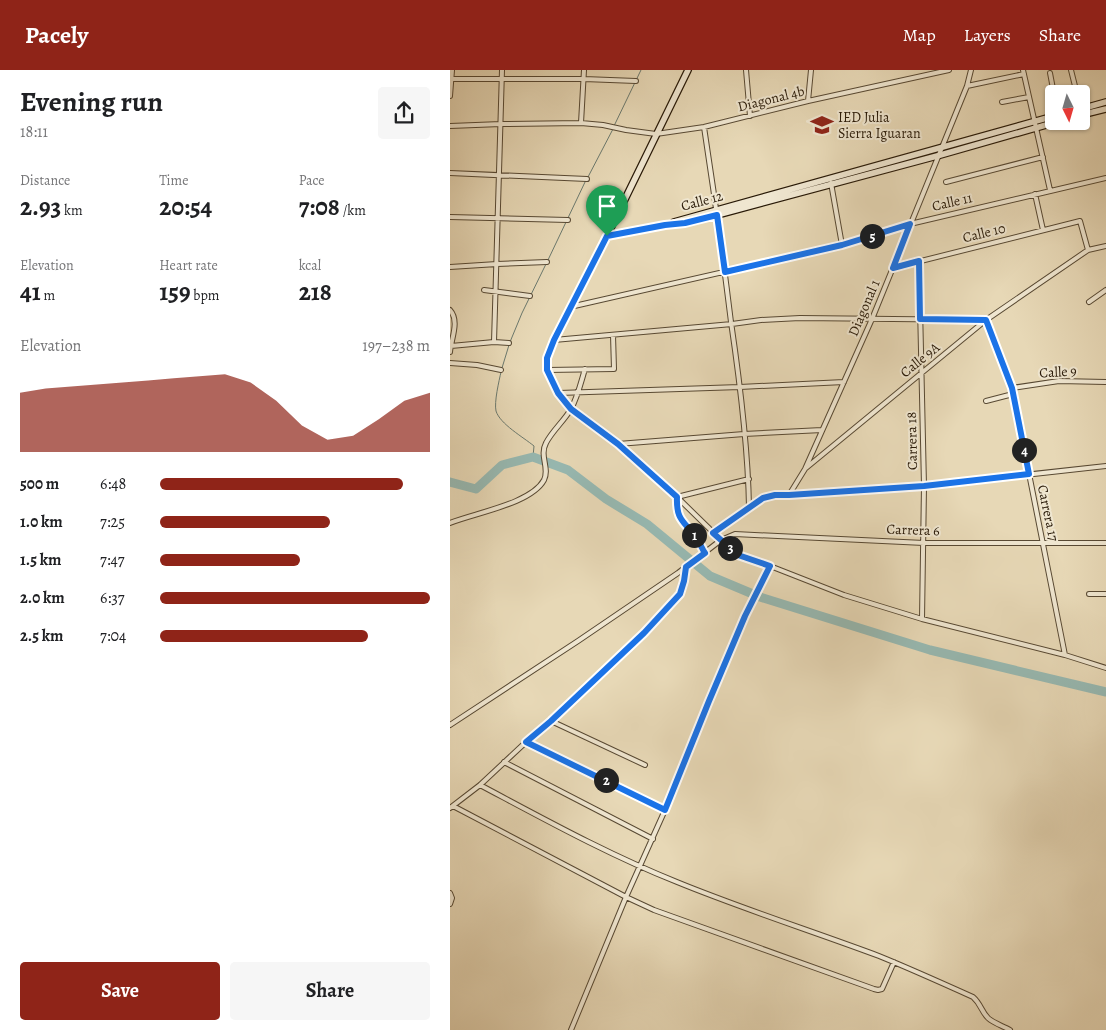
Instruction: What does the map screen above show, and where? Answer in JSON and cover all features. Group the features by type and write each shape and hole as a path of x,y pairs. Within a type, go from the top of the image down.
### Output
{"street":[{"path":"450,96 452,70"},
{"path":"494,342 502,70"},
{"path":"581,123 584,70"},
{"path":"688,70 554,340 547,358 547,370 558,393 571,409 618,444 738,555 844,595 922,619 1065,655 1106,668"},
{"path":"746,70 750,116"},
{"path":"808,101 811,70"},
{"path":"916,70 916,77"},
{"name":"Diagonal 4b","path":"450,126 581,123 656,134 704,127 808,101 949,70"},
{"name":"Diagonal 1","path":"789,495 805,469 872,319 967,86 971,70"},
{"path":"1071,70 1075,85"},
{"path":"967,86 1024,72 1050,190"},
{"path":"1050,73 1052,85"},
{"path":"450,79 636,81"},
{"path":"1002,102 1029,97"},
{"path":"1101,108 1106,102"},
{"name":"Calle 12","path":"717,212 831,185 937,156 1045,120"},
{"name":"Calle 12","path":"607,236 685,223 830,178 942,147 1045,124"},
{"path":"704,127 740,387 749,507"},
{"path":"946,182 1043,158"},
{"path":"450,173 587,178"},
{"path":"830,178 842,245"},
{"name":"Calle 11","path":"570,307 842,245 910,224 1106,178"},
{"path":"1035,194 1043,230"},
{"path":"450,217 568,220"},
{"name":"Calle 10","path":"893,268 1080,221 1088,250"},
{"name":"Calle 9A","path":"805,469 986,320 1088,250 1106,246"},
{"name":"Carrera 18","path":"919,261 924,486 922,619"},
{"path":"450,267 547,262"},
{"path":"484,290 530,296"},
{"path":"1088,302 1106,290"},
{"path":"450,310 454,315 455,322 450,352"},
{"path":"554,340 800,318 986,320"},
{"name":"Carrera 17","path":"986,320 1014,394 1065,655"},
{"path":"547,370 614,369 614,335"},
{"path":"451,346 494,342 509,343"},
{"path":"450,363 477,365 501,370"},
{"path":"450,523 517,501 540,486 546,472 542,452 546,443 571,409 585,368"},
{"name":"Calle 9","path":"1012,388 1059,381 1106,382"},
{"path":"558,393 844,382"},
{"path":"986,401 1014,394"},
{"path":"618,444 822,430"},
{"path":"713,533 763,498 775,495 924,486 1106,466"},
{"path":"677,497 748,479"},
{"path":"677,497 678,514 705,553"},
{"name":"Carrera 6","path":"720,540 735,534 924,542 1106,543"},
{"path":"450,725 686,567 720,540"},
{"path":"571,1030 745,616 770,566"},
{"path":"686,567 680,594 644,633 551,721 480,785 451,807 654,910 874,989 882,988 894,962"},
{"path":"1090,594 1106,594"},
{"path":"551,721 645,765"},
{"path":"526,742 665,810"},
{"path":"504,762 653,838"},
{"path":"480,785 582,838 675,881 754,912 894,962 973,997 979,1002 983,1012 989,1019 1010,1030"},
{"path":"450,893 452,898 450,904"}],"waterway":[{"path":"614,126 641,70"},
{"path":"588,177 613,129"},
{"path":"548,260 586,180"},
{"path":"510,342 546,264"},
{"path":"502,368 509,345"},
{"path":"501,372 496,397 496,411 502,421 534,446 533,457"},
{"path":"450,482 476,489 502,465 533,457 568,470 606,499 647,524 710,576 760,597 930,650 1106,692"}],"place":[{"name":"IED Julia Sierra Iguaran","path":"822,125"}],"route":[{"path":"717,215 725,272 842,245 910,224 893,268 919,261 920,319 986,320 1012,388 1029,474 924,486 775,495 763,498 713,533 738,555 770,566 745,616 665,810 526,742 551,721 644,633 680,594 686,567 705,553 678,514 677,497 618,444 571,409 558,393 547,370 547,358 554,340 607,236 685,223 717,215"}]}
